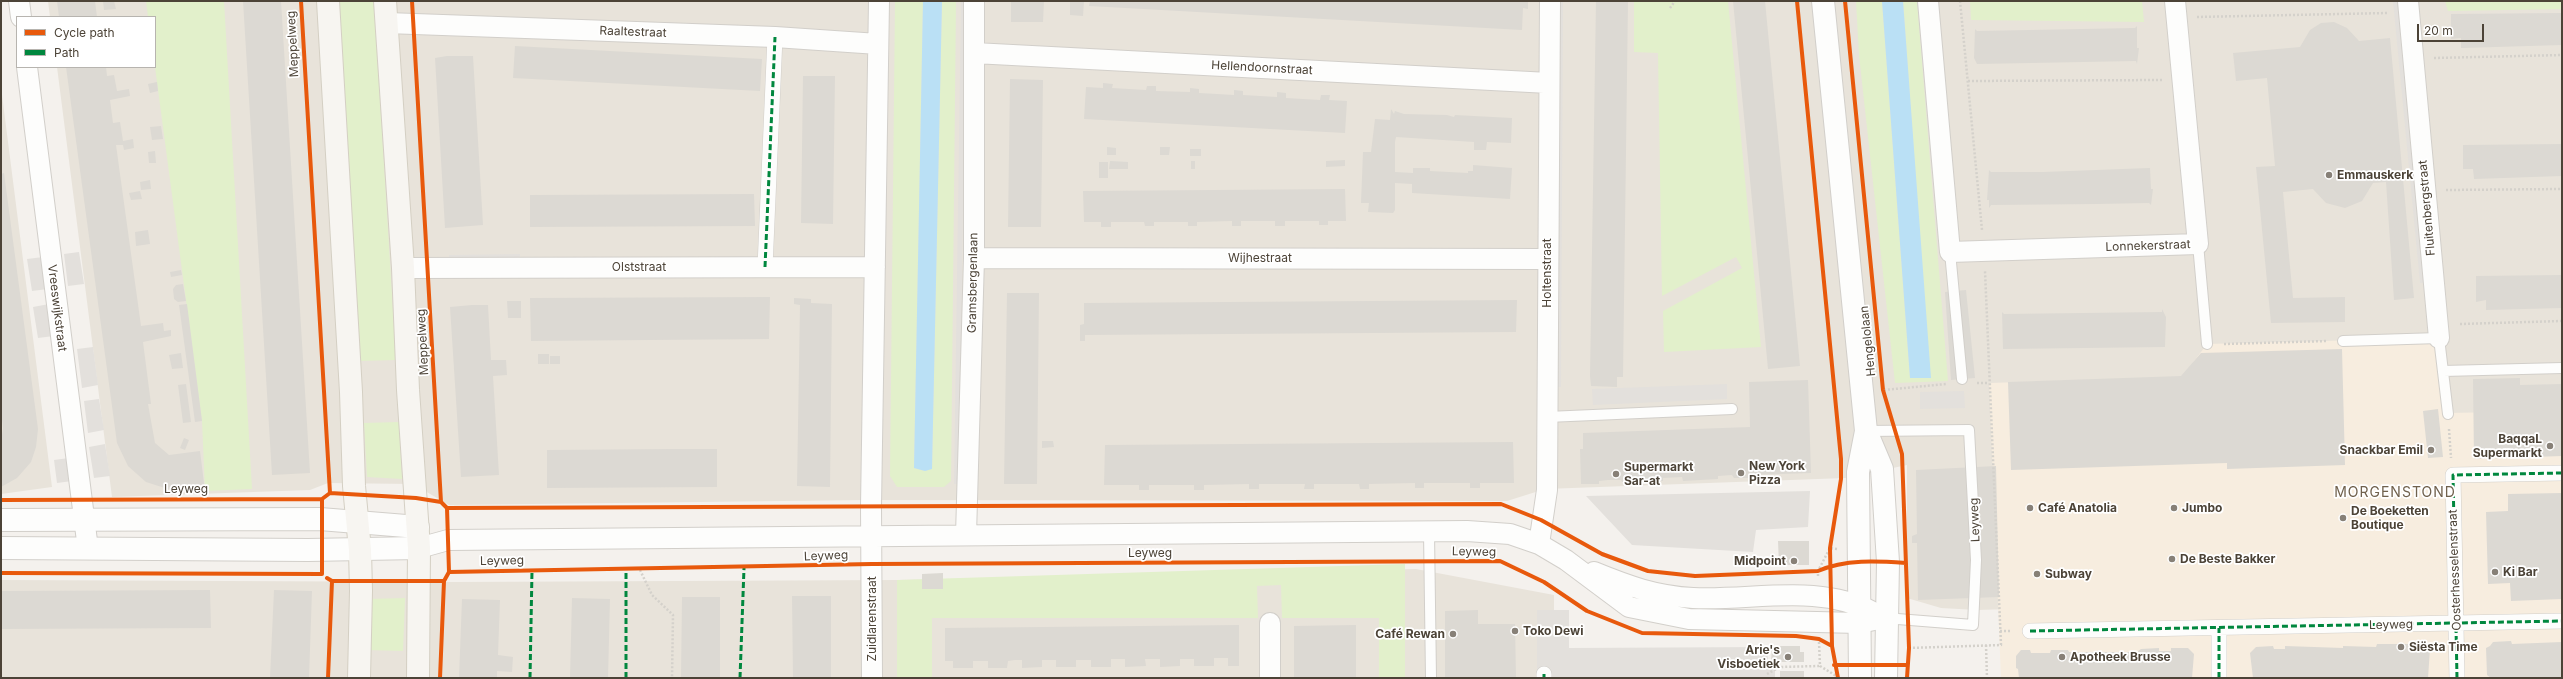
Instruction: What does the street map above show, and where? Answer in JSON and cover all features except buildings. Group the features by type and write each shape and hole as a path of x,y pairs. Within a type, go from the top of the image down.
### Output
{"main road":[{"path":"328,1 360,550 359,678"},
{"name":"Meppelweg","path":"385,1 403,268 408,390 418,527 418,678"}],"street":[{"path":"19,1 21,16"},
{"path":"871,535 879,1"},
{"name":"Gramsbergenlaan","path":"966,535 974,258 974,1"},
{"name":"Holtenstraat","path":"1539,544 1546,490 1546,259 1550,1"},
{"name":"Hengelolaan","path":"1823,1 1866,431 1858,472 1859,672"},
{"path":"1928,1 1950,252"},
{"name":"Fluitenbergstraat","path":"2408,1 2438,331"},
{"name":"Lonnekerstraat","path":"1950,252 2198,244 2176,9"},
{"name":"Raaltestraat","path":"387,23 775,37 878,44"},
{"path":"765,267 775,37"},
{"name":"Hellendoornstraat","path":"974,53 1549,83"},
{"name":"Vreeswijkstraat","path":"27,68 88,550"},
{"name":"Wijhestraat","path":"974,258 1546,259"},
{"name":"Olststraat","path":"403,268 875,267"},
{"name":"Hengelolaan","path":"1866,431 1882,469 1888,562 1885,618 1892,669"},
{"path":"2453,475 2562,473"},
{"name":"Oosterhesselenstraat","path":"2453,475 2458,678"},
{"name":"Leyweg","path":"1,520 358,520 418,527 448,540"},
{"name":"Leyweg","path":"1,548 88,550 360,550 419,548 448,540 871,535 1467,531 1510,534 1539,544 1566,560 1628,607 1688,619 1832,621 1859,614"},
{"name":"Zuidlarenstraat","path":"871,535 872,678"},
{"name":"Leyweg","path":"1566,560 1643,590 1693,598 1818,596 1859,614 1885,618"},
{"name":"Leyweg","path":"2030,630 2457,624 2562,621"},
{"path":"1270,623 1270,678"},
{"path":"2219,628 2219,678"}],"lane":[{"path":"2198,244 2207,344"},
{"path":"1950,252 1962,379"},
{"path":"2343,341 2438,331"},
{"name":"Fluitenbergstraat","path":"2438,331 2448,414"},
{"path":"2443,371 2562,368"},
{"path":"1547,417 1732,409"},
{"name":"Leyweg","path":"1866,431 1969,430 1976,560 1973,625 1885,618"},
{"path":"1429,532 1431,678"}],"path":[{"path":"1670,8 1675,1"},
{"path":"1910,648 2001,645 1984,250 1960,1"},
{"path":"2176,9 2391,13"},
{"path":"2413,58 2562,55"},
{"path":"1968,82 2183,80"},
{"path":"2425,191 2562,189"},
{"path":"2438,331 2562,322"},
{"path":"2207,344 2343,341"},
{"path":"1974,383 1989,383"},
{"path":"1883,390 1952,384"},
{"path":"2448,414 2453,475"},
{"path":"1830,560 1832,541"},
{"path":"1810,571 1824,568"},
{"path":"633,570 647,570"},
{"path":"640,570 652,595 672,615 672,678"},
{"path":"1811,638 1832,646 1832,621"},
{"path":"1892,669 1910,648 1908,621"},
{"path":"1986,645 1986,678"},
{"path":"1838,678 1834,665 1859,672"},
{"path":"1766,674 1780,667 1820,666"}],"shaded area":[{"path":"48,1 2562,1 2562,465 2447,596 1977,610 1941,608 1907,598 1907,465 1845,478 1545,489 1507,501 866,500 449,505 413,484 328,483 310,490 112,497 57,68 156,68 156,16 50,16"},
{"path":"961,1 966,1 959,484 954,484"},
{"path":"1559,1 1563,1 1561,387 1554,387"},
{"path":"2393,1 2399,1 2426,283 2420,283"},
{"path":"1,87 52,487 1,494"},
{"path":"79,252 84,284 68,286 64,254"},
{"path":"520,254 520,260 449,261 449,255"},
{"path":"43,257 48,289 32,291 27,259"},
{"path":"49,304 54,336 38,338 33,307"},
{"path":"2438,338 2446,413 2562,411 2562,677 2001,678 1989,383 2182,377 2207,344"},
{"path":"93,347 98,385 82,388 77,349"},
{"path":"1727,384 1727,399 1593,405 1592,389"},
{"path":"1964,391 1965,408 1920,409 1920,392"},
{"path":"99,399 104,430 88,433 84,401"},
{"path":"105,444 110,476 94,478 89,447"},
{"path":"69,458 72,481 57,483 54,460"},
{"path":"1810,491 1808,527 1756,530 1753,552 1632,545 1586,496"},
{"path":"1416,569 1554,595 1554,678 1,678 1,580 455,582 897,580"},
{"path":"1537,610 1569,610 1569,648 1767,647 1768,663 1775,664 1775,678 1537,678"}],"green space":[{"path":"146,1 224,1 252,489 205,491 202,421 155,68 156,16 148,16"},
{"path":"335,1 374,1 396,360 359,361"},
{"path":"895,1 923,1 914,468 925,471 932,468 942,1 956,1 951,481 944,487 897,487 890,476"},
{"path":"1634,1 1728,1 1761,347 1664,352 1663,311 1742,268 1736,257 1662,296 1658,53 1634,52"},
{"path":"1856,1 1882,1 1910,378 1930,378 1903,1 1917,1 1948,381 1895,383 1859,55"},
{"path":"1970,1 2142,1 2144,22 1971,20"},
{"path":"2445,1 2562,1 2562,9 2448,11"},
{"path":"399,422 402,479 367,477 364,423"},
{"path":"1405,564 1405,678 1379,678 1379,618 1282,618 1281,585 1257,586 1258,618 932,618 932,678 897,678 897,580"},
{"path":"405,598 403,651 366,650 368,599"}],"water":[{"path":"923,1 942,1 932,469 925,471 914,468"},
{"path":"1882,1 1903,1 1931,378 1910,378"}],"marked path":[{"path":"765,267 775,37"},
{"path":"2457,678 2453,475 2562,473"},
{"path":"740,678 744,568"},
{"path":"626,570 626,678"},
{"path":"530,678 532,571"},
{"path":"2030,631 2562,621"},
{"path":"2219,628 2219,678"}],"cycle path":[{"path":"301,1 330,493"},
{"path":"412,1 441,502 447,508 449,572 444,581 440,678"},
{"path":"1797,1 1841,459 1841,479 1830,548 1832,646 1838,678"},
{"path":"1845,1 1883,390 1902,454 1909,648 1907,678"},
{"path":"1,500 322,499 330,493 416,498 441,502"},
{"path":"322,499 322,574"},
{"path":"447,508 1501,504 1541,520 1602,554 1648,571 1695,576 1818,571 1839,564 1861,562 1906,563"},
{"path":"449,572 872,564 1500,561 1544,582 1587,611 1642,633 1796,636 1819,639 1832,646"},
{"path":"1,573 322,574"},
{"path":"327,578 332,581 328,678"},
{"path":"332,581 444,581"},
{"path":"1834,665 1906,665"}],"place":[{"name":"Emmauskerk","path":"2329,175"},
{"name":"BaqqaL Supermarkt","path":"2550,446"},
{"name":"Snackbar Emil","path":"2431,450"},
{"name":"New York Pizza","path":"1741,473"},
{"name":"Supermarkt Sar-at","path":"1616,474"},
{"name":"Café Anatolia","path":"2030,508"},
{"name":"Jumbo","path":"2174,508"},
{"name":"De Boeketten Boutique","path":"2343,518"},
{"name":"De Beste Bakker","path":"2172,559"},
{"name":"Midpoint","path":"1794,561"},
{"name":"Ki Bar","path":"2495,572"},
{"name":"Subway","path":"2037,574"},
{"name":"Toko Dewi","path":"1515,631"},
{"name":"Café Rewan","path":"1453,634"},
{"name":"Siësta Time","path":"2401,647"},
{"name":"Arie's Visboetiek","path":"1788,657"},
{"name":"Apotheek Brusse","path":"2062,657"}],"district":[{"name":"MORGENSTOND","path":"2395,493"}]}
